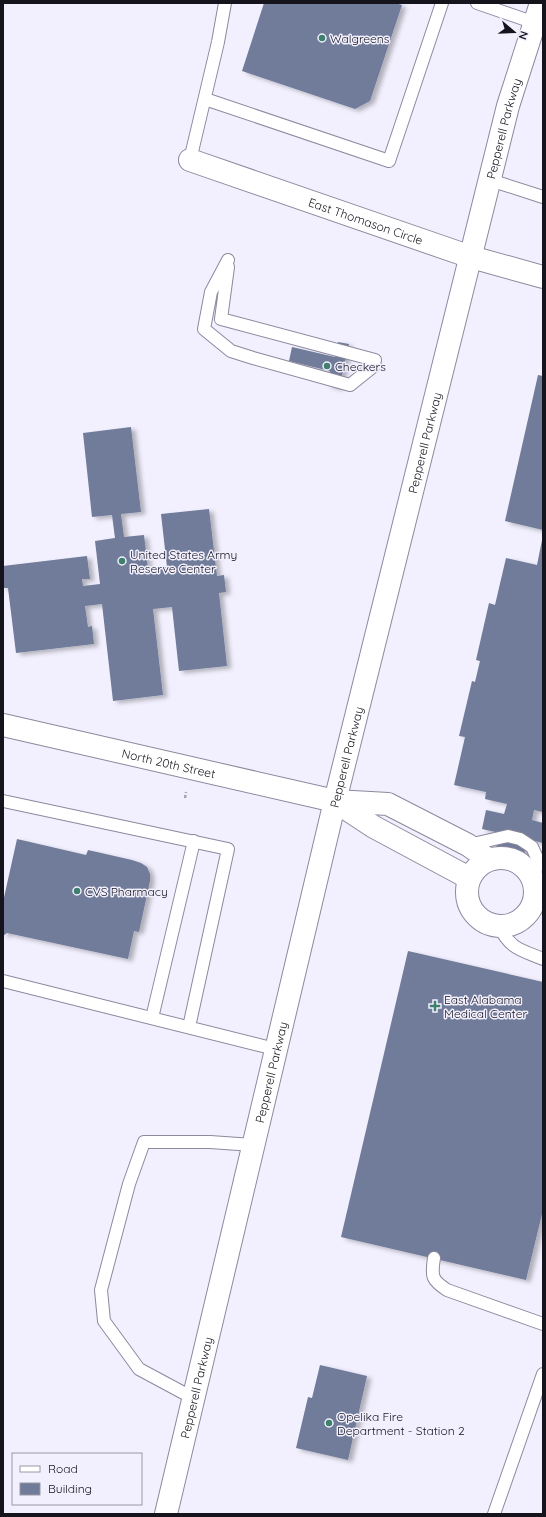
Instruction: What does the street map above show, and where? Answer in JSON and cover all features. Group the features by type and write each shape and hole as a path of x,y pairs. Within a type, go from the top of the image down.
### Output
{"main road":[{"name":"Pepperell Parkway","path":"166,1514 334,801 508,106 538,13"},
{"name":"East Thomason Circle","path":"190,160 471,256 543,277"},
{"name":"North 20th Street","path":"3,726 334,801"},
{"path":"334,801 388,804 468,845 488,859"},
{"path":"334,801 374,827 469,878"},
{"path":"499,857 510,858 520,862 528,870 538,891 533,906 527,915 510,926 488,924 479,918 472,910 468,900 467,888 469,878 481,864 488,859 499,857"}],"lane":[{"path":"190,160 225,3"},
{"path":"204,99 389,161 442,3"},
{"path":"477,3 538,13"},
{"path":"490,180 543,197"},
{"path":"228,260 221,319 375,362 350,385 231,351 204,329 211,292 228,260"},
{"path":"3,800 228,849 189,1027"},
{"path":"468,845 508,836 520,839 532,847 538,860 538,891"},
{"path":"152,1018 194,842"},
{"path":"499,926 505,939 515,947 543,959"},
{"path":"3,981 276,1049"},
{"path":"193,1398 139,1369 104,1321 101,1290 129,1184 144,1142 210,1142 253,1145"},
{"path":"434,1258 432,1273 437,1283 447,1290 543,1324"},
{"path":"494,1514 543,1374"}],"path":[{"path":"185,798 186,792"}],"building":[{"name":"Walgreens","path":"264,3 395,3 402,5 370,101 355,109 242,71"},
{"name":"Checkers","path":"338,342 349,344 339,388 327,385 330,371 289,361 292,347 335,357"},
{"path":"538,375 543,376 543,530 505,521"},
{"name":"United States Army Reserve Center","path":"131,427 141,512 121,514 124,537 144,535 148,569 167,567 161,514 209,509 217,576 224,575 226,592 219,593 227,666 179,671 172,607 153,609 163,695 113,701 102,604 85,606 88,627 92,626 94,644 16,653 8,588 3,588 3,566 87,556 90,579 82,579 83,586 100,584 95,541 115,538 112,515 92,517 83,433"},
{"path":"542,540 543,812 534,810 532,820 543,823 543,843 527,839 524,855 496,848 500,833 482,829 486,810 504,814 507,804 485,799 486,792 454,785 465,737 459,736 472,681 475,682 480,661 476,660 489,603 495,605 506,558 537,565"},
{"name":"CVS Pharmacy","path":"17,839 86,855 88,850 132,860 147,867 150,874 150,881 139,932 134,931 128,959 7,933 3,936 3,902"},
{"path":"408,951 543,982 543,1210 526,1280 341,1237"},
{"name":"Opelika Fire Department - Station 2","path":"320,1365 367,1376 348,1460 296,1448 308,1397 312,1398"}],"place":[{"name":"Walgreens","path":"322,38"},
{"name":"Checkers","path":"327,366"},
{"name":"United States Army Reserve Center","path":"122,561"},
{"name":"CVS Pharmacy","path":"77,891"},
{"name":"East Alabama Medical Center","path":"435,1006"},
{"name":"Opelika Fire Department - Station 2","path":"329,1423"}]}
